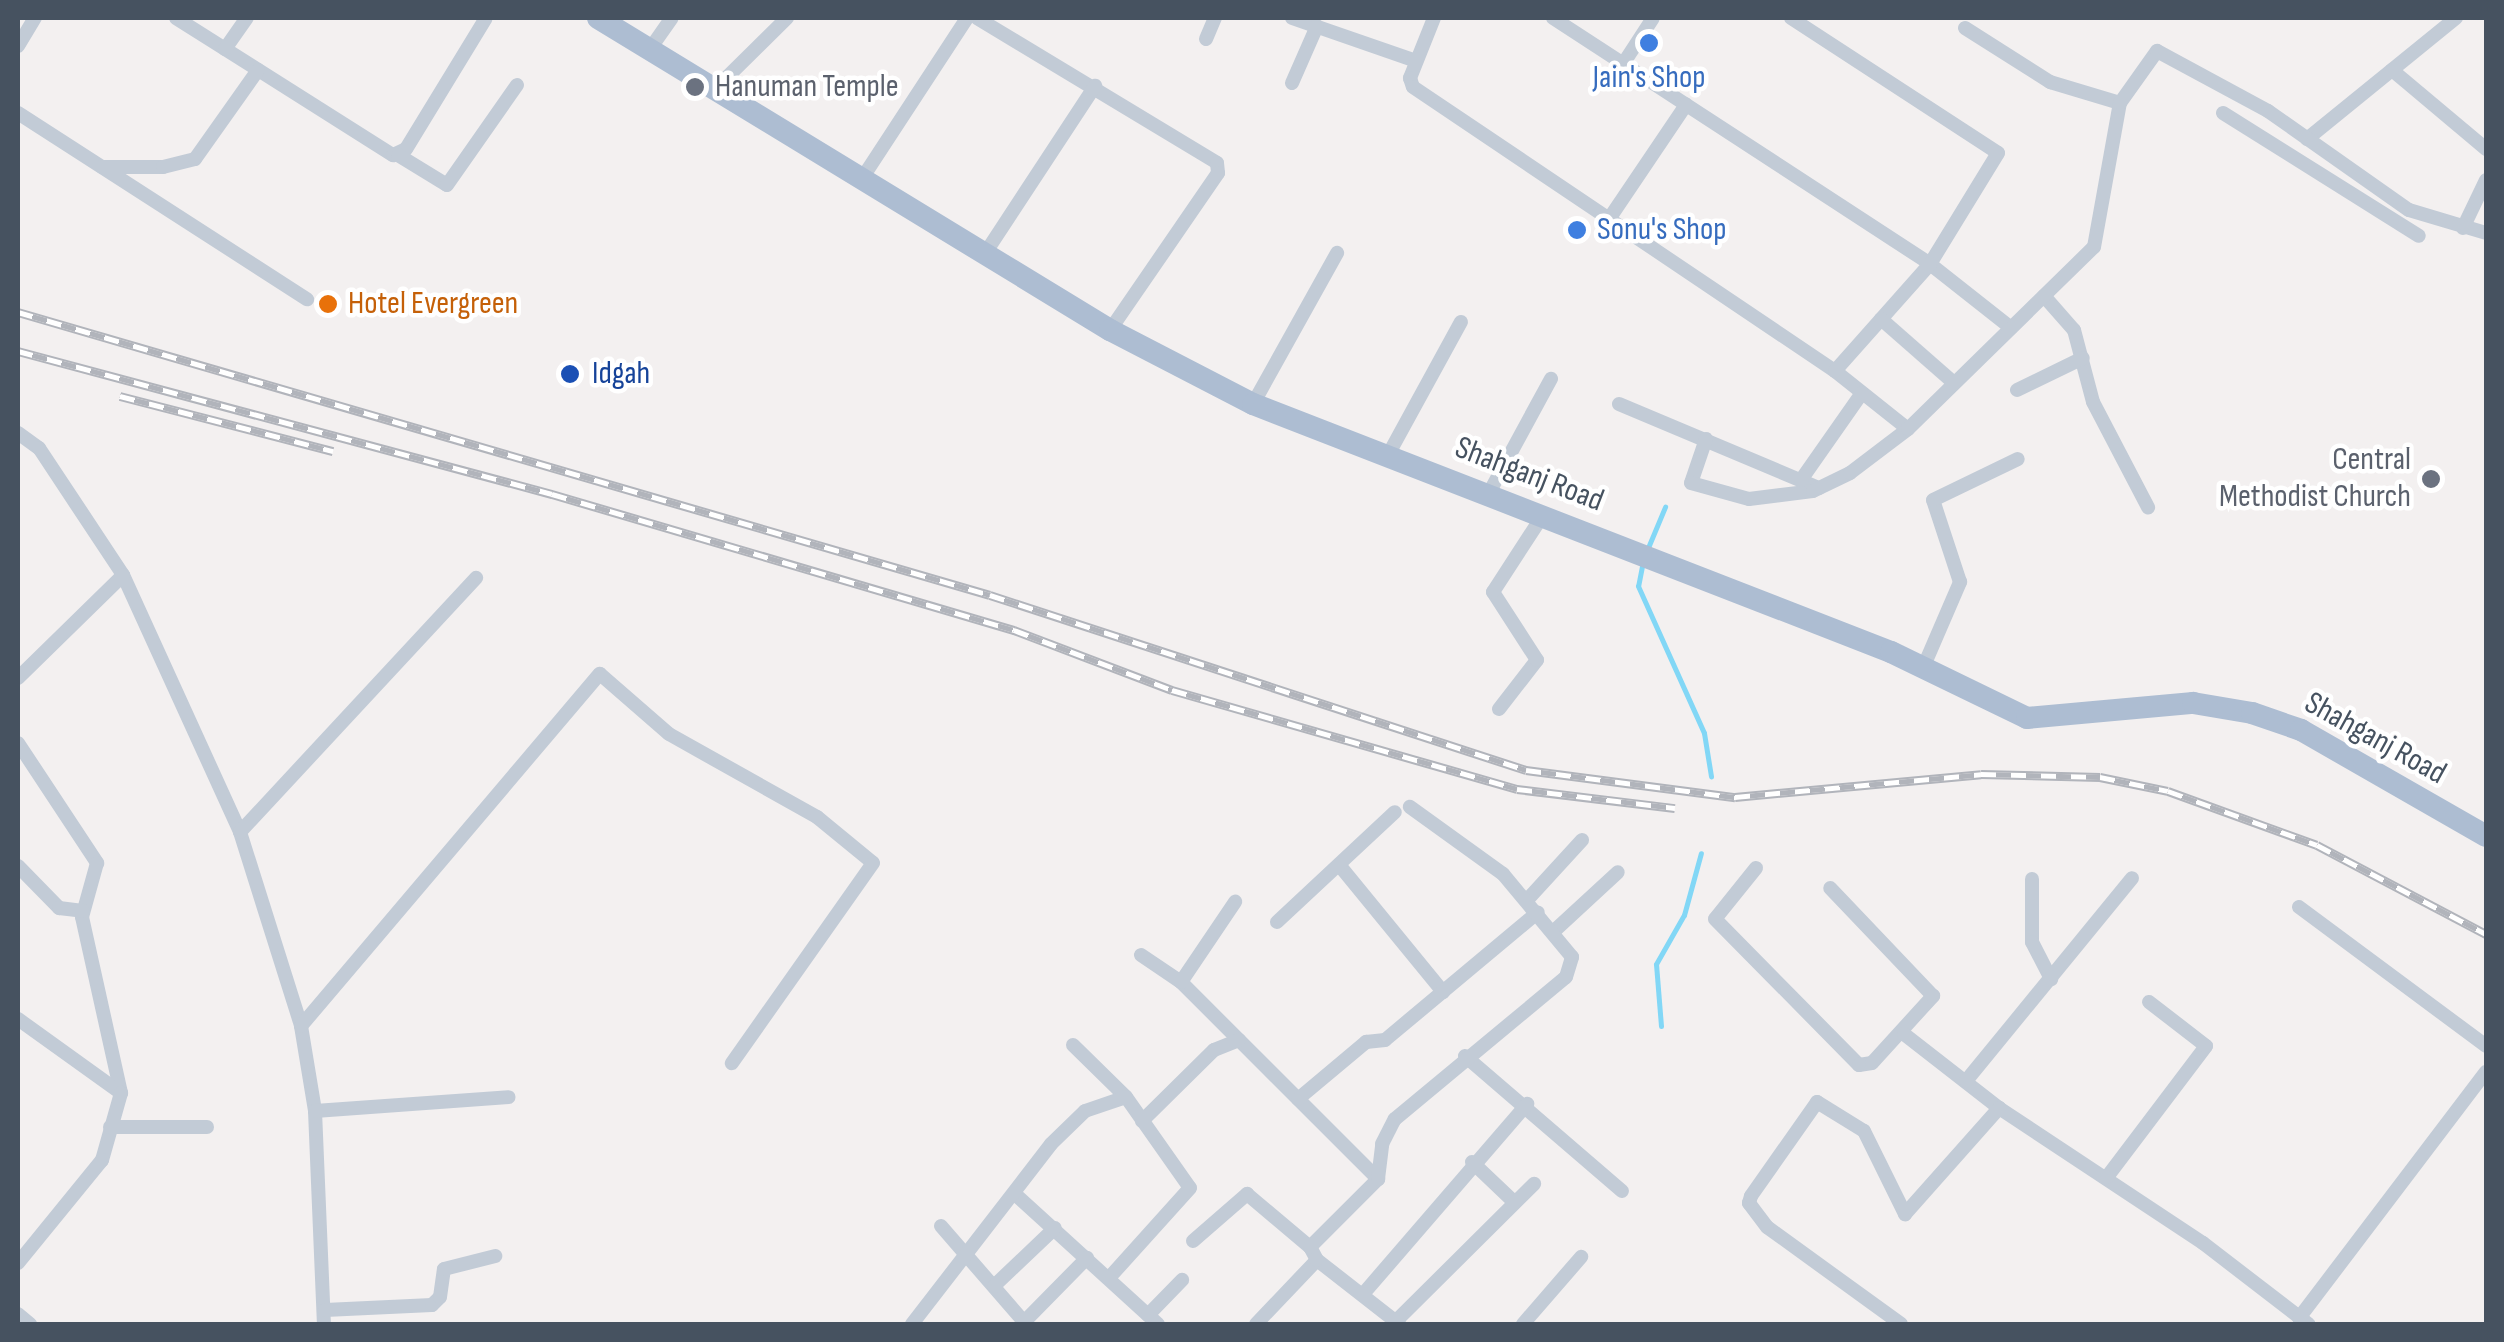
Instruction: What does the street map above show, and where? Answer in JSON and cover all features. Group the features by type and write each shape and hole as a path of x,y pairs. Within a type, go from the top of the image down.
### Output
{"main road":[{"name":"Shahganj Road","path":"598,18 1110,330 1253,404 1658,558 1923,668 2026,718 2194,703 2252,714 2301,730 2486,836"}],"street":[{"path":"18,46 36,18"},
{"path":"176,18 447,185 517,85"},
{"path":"225,49 247,18"},
{"path":"398,155 486,18"},
{"path":"650,49 672,18"},
{"path":"714,88 787,18"},
{"path":"863,177 967,18"},
{"path":"977,18 1095,86 1219,168 1110,330"},
{"path":"1206,38 1215,18"},
{"path":"1292,18 1416,61"},
{"path":"1434,18 1416,61 1413,87 1835,371 1908,428"},
{"path":"1553,18 1930,264 2011,328"},
{"path":"1624,61 1654,18"},
{"path":"1791,18 1995,148 1996,160 1930,264 1835,371"},
{"path":"2307,138 2456,18"},
{"path":"1292,83 1316,26"},
{"path":"1965,28 2050,82 2120,103"},
{"path":"1706,439 1693,484 1749,498 1819,488 1908,428 2088,255 2100,234 2120,103 2146,60 2160,50 2307,138 2337,174 2419,236"},
{"path":"101,167 163,167 195,159 258,70"},
{"path":"2392,70 2486,148"},
{"path":"986,252 1095,86"},
{"path":"1609,219 1686,104"},
{"path":"18,113 307,298"},
{"path":"2223,113 2410,210 2486,233"},
{"path":"2463,228 2486,180"},
{"path":"1253,404 1337,253"},
{"path":"2044,296 2072,325 2094,402 2148,507"},
{"path":"1881,318 1954,383"},
{"path":"1388,457 1461,322"},
{"path":"2017,390 2082,358"},
{"path":"1488,493 1551,379"},
{"path":"1801,480 1862,392"},
{"path":"1619,404 1819,488"},
{"path":"18,433 38,448 123,576 240,832 301,1026 316,1110 324,1317 432,1305 440,1296 444,1269 495,1256"},
{"path":"1923,668 1960,582 1933,500 2018,459"},
{"path":"1499,709 1537,660 1492,592 1543,515"},
{"path":"18,678 123,576"},
{"path":"240,832 476,578"},
{"path":"301,1026 600,674 668,734 817,817 874,863 732,1063"},
{"path":"18,743 94,854 97,882 83,911 122,1093 98,1167 18,1264"},
{"path":"1256,1324 1378,1179 1388,1129 1464,1056 1570,973 1572,957 1528,899 1403,809 1277,922"},
{"path":"1528,899 1582,840"},
{"path":"18,866 58,908 83,911"},
{"path":"1340,866 1443,992"},
{"path":"1756,868 1716,911 1718,924 1859,1064 1872,1063 1904,1034 1933,996 1830,888"},
{"path":"1553,932 1618,872"},
{"path":"1966,1081 2132,878"},
{"path":"2032,879 2032,942 2051,978"},
{"path":"1181,982 1235,902"},
{"path":"2299,907 2486,1046"},
{"path":"1298,1100 1366,1042 1386,1040 1538,912"},
{"path":"1141,955 1181,982 1378,1179"},
{"path":"2106,1177 2206,1046 2149,1002"},
{"path":"18,1020 122,1093"},
{"path":"1904,1034 2000,1108 2106,1177 2303,1321 2486,1072"},
{"path":"1142,1122 1214,1050 1238,1040"},
{"path":"1073,1045 1126,1097 1190,1193 1108,1278"},
{"path":"1464,1056 1527,1104 1622,1192"},
{"path":"316,1110 508,1097"},
{"path":"912,1324 1083,1112 1126,1097"},
{"path":"1901,1324 1767,1226 1749,1203 1751,1196 1817,1102 1864,1132 1905,1214 2000,1108"},
{"path":"1364,1293 1472,1162 1527,1104"},
{"path":"110,1127 207,1127"},
{"path":"1472,1162 1516,1203"},
{"path":"1193,1241 1247,1194 1396,1324 1534,1184"},
{"path":"1016,1194 1153,1320 1182,1280"},
{"path":"940,1226 1025,1323 1088,1258"},
{"path":"994,1286 1055,1228"},
{"path":"1523,1324 1581,1257"},
{"path":"18,1314 30,1324"}],"waterway":[{"path":"1647,550 1665,507"},
{"path":"1643,561 1638,586 1704,733 1711,776"},
{"path":"1661,1026 1656,964 1684,915 1701,853"}],"railway":[{"path":"18,312 990,595 1526,770 1735,797 1981,774 2100,777 2168,791 2317,845 2486,934"},
{"path":"18,351 552,494 1014,630 1172,690 1517,789 1675,808"},
{"path":"120,396 333,451"}],"place":[{"name":"Jain's Shop","path":"1649,43"},
{"name":"Hanuman Temple","path":"695,87"},
{"name":"Sonu's Shop","path":"1577,230"},
{"name":"Hotel Evergreen","path":"328,304"},
{"name":"Idgah","path":"570,374"},
{"name":"Central Methodist Church","path":"2431,479"}]}
